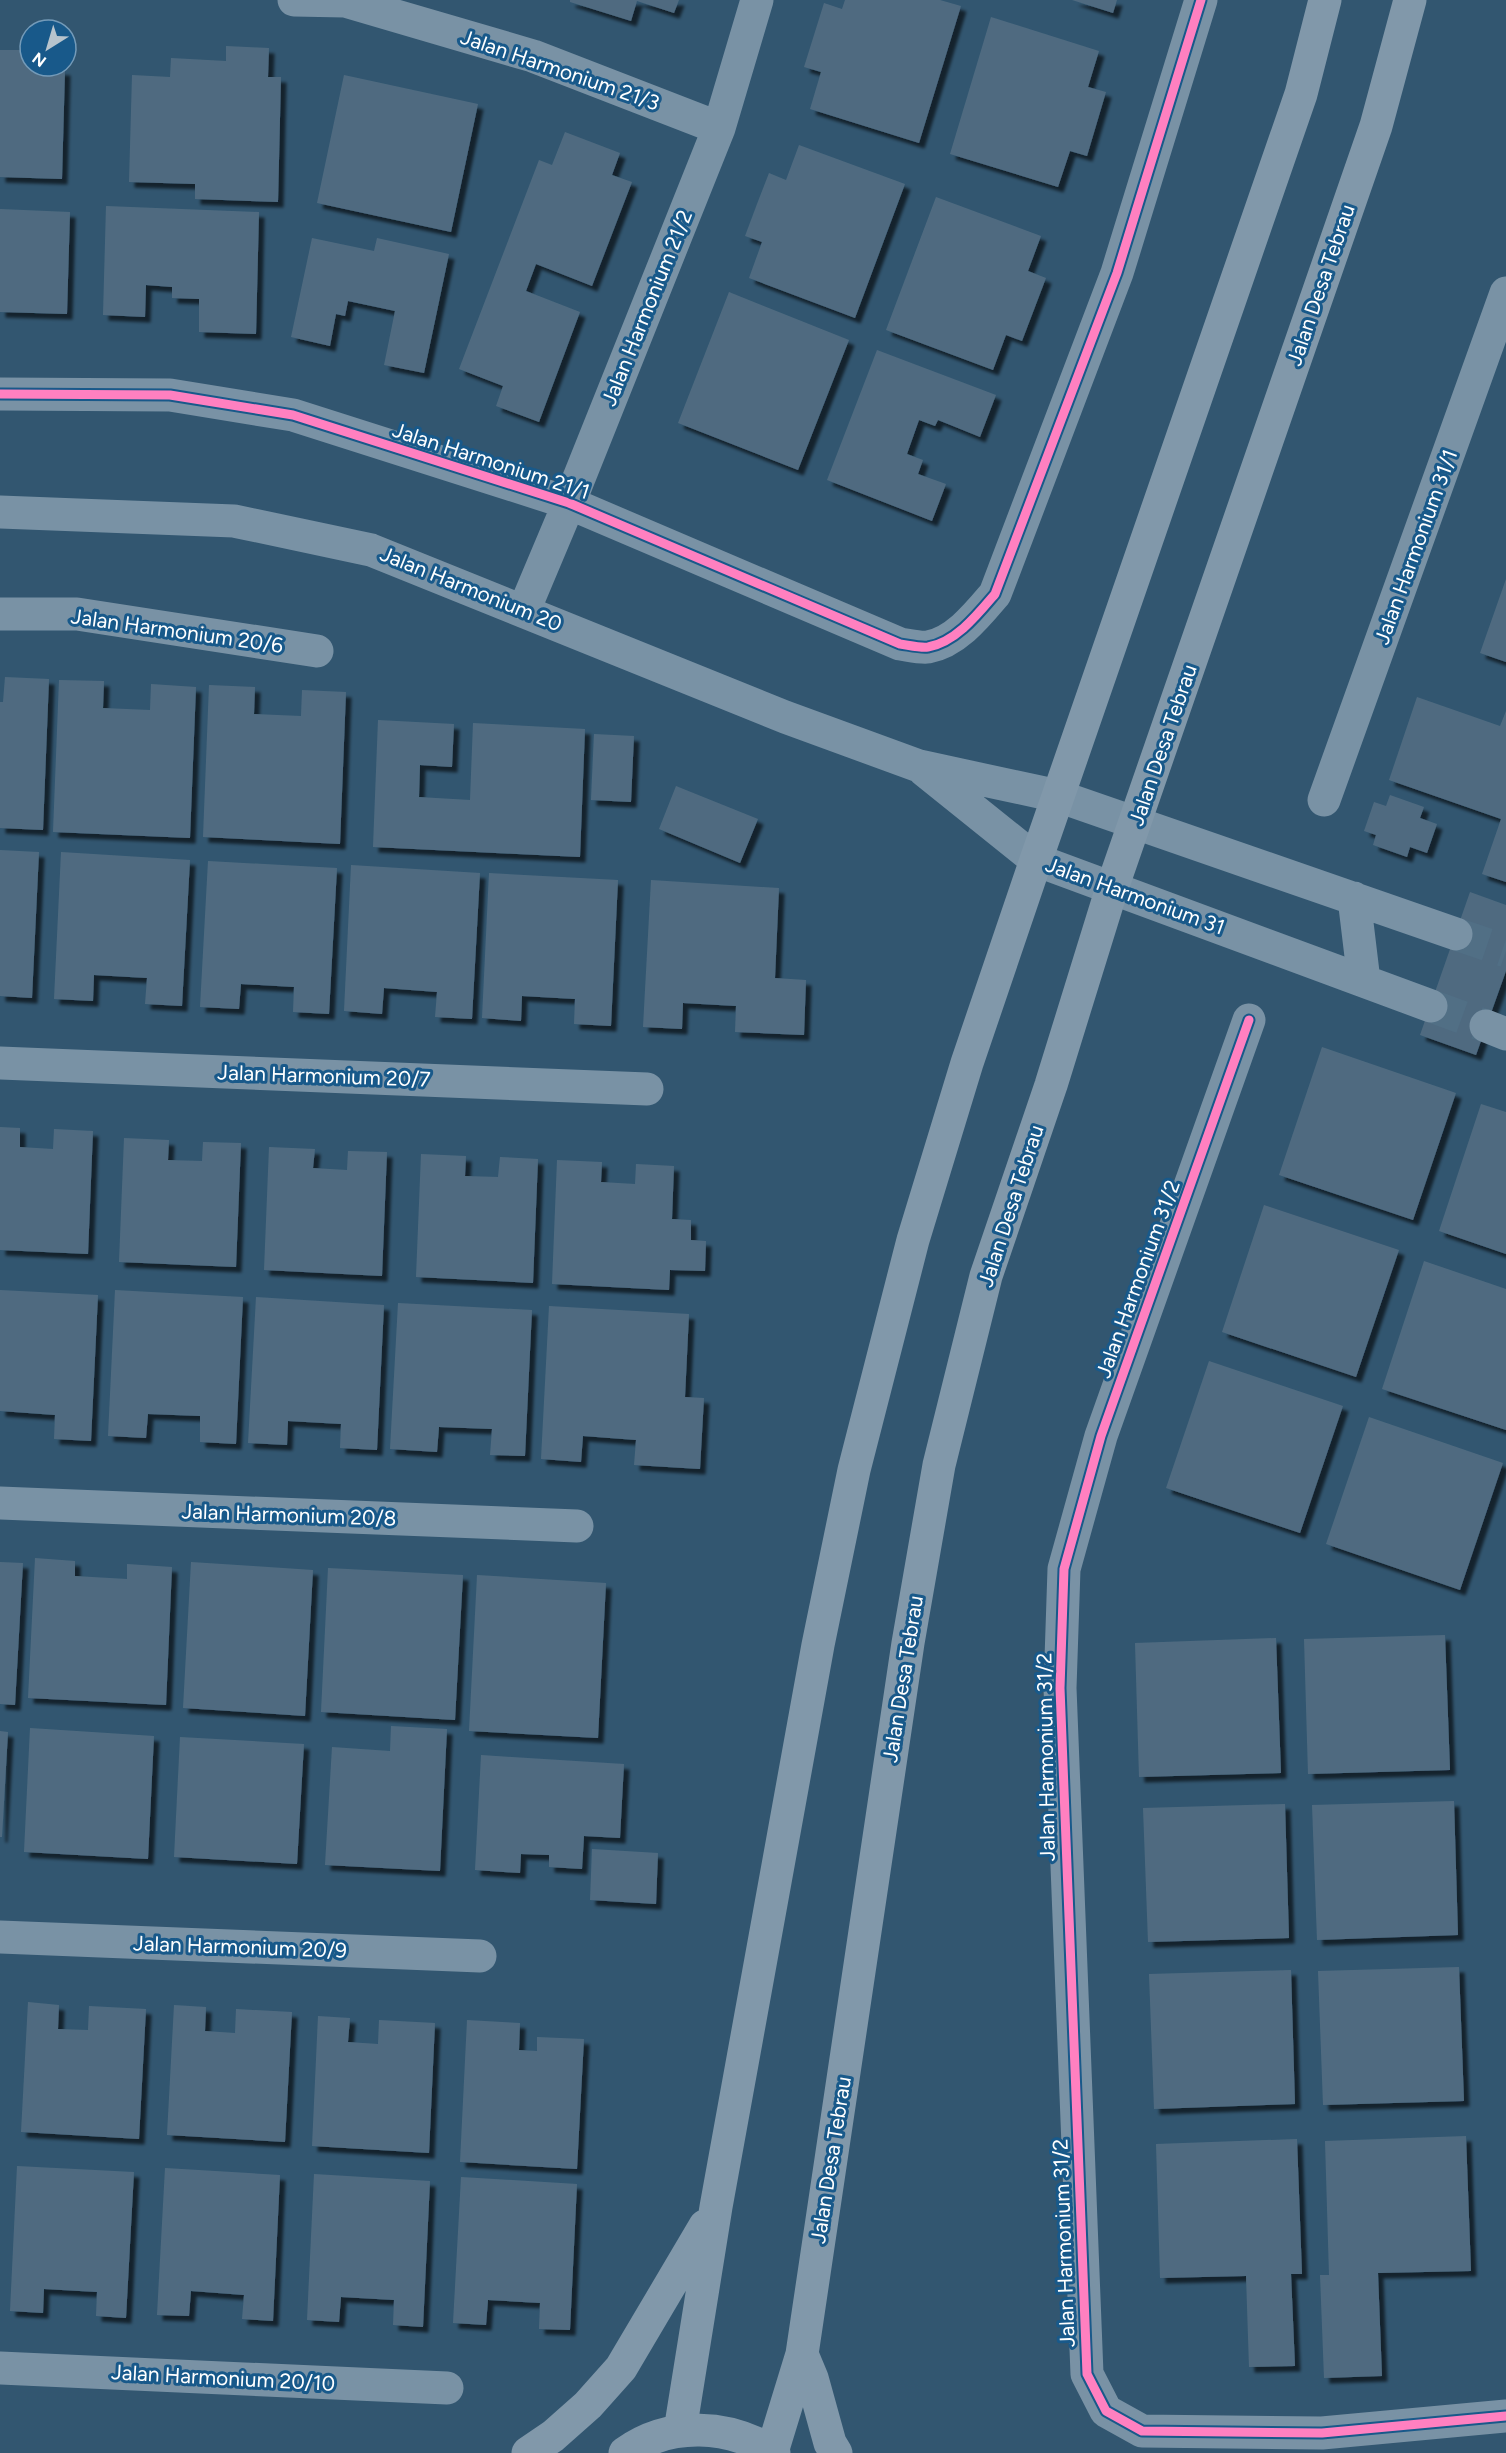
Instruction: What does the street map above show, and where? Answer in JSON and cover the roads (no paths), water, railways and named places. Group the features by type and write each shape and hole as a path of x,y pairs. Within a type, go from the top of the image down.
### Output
{"main road":[{"path":"680,2431 716,2207 818,1645 854,1470 913,1240 968,1063 1036,860 1301,94 1325,0"},
{"name":"Jalan Desa Tebrau","path":"773,2452 802,2354 908,1643 939,1465 986,1276 1051,1084 1112,888 1137,822 1376,126 1410,0"},
{"path":"528,2453 553,2436 588,2405 621,2368 716,2207"},
{"path":"802,2354 812,2378 830,2443 836,2453"},
{"path":"625,2453 652,2438 680,2431 712,2430 743,2437 773,2452"}],"street":[{"name":"Jalan Harmonium 21/3","path":"294,0 342,1 533,56 719,128"},
{"name":"Jalan Harmonium 21/2","path":"524,610 719,128 757,0"},
{"name":"Jalan Harmonium 21/1","path":"0,394 170,395 294,416 569,503 900,644 928,647 949,638 975,619 995,594 1116,273 1201,0"},
{"name":"Jalan Harmonium 31/1","path":"1324,800 1506,293"},
{"name":"Jalan Harmonium 20","path":"0,512 234,521 370,550 524,610 785,717 919,766"},
{"name":"Jalan Harmonium 20/6","path":"0,614 77,614 317,651"},
{"path":"919,766 1058,796 1456,934"},
{"name":"Jalan Harmonium 31","path":"919,766 1036,860 1431,1006"},
{"path":"1353,898 1364,981"},
{"name":"Jalan Harmonium 31/2","path":"1250,1020 1101,1436 1064,1569 1060,1688 1087,2374 1106,2411 1142,2431 1323,2433 1506,2416"},
{"name":"Jalan Harmonium 20/7","path":"0,1063 648,1089"},
{"name":"Jalan Harmonium 20/8","path":"0,1503 578,1526"},
{"name":"Jalan Harmonium 20/9","path":"0,1937 480,1956"},
{"name":"Jalan Harmonium 20/10","path":"0,2368 447,2388"}],"tunnel":[{"path":"1456,934 1506,951"},
{"path":"1431,1006 1486,1026"}]}
